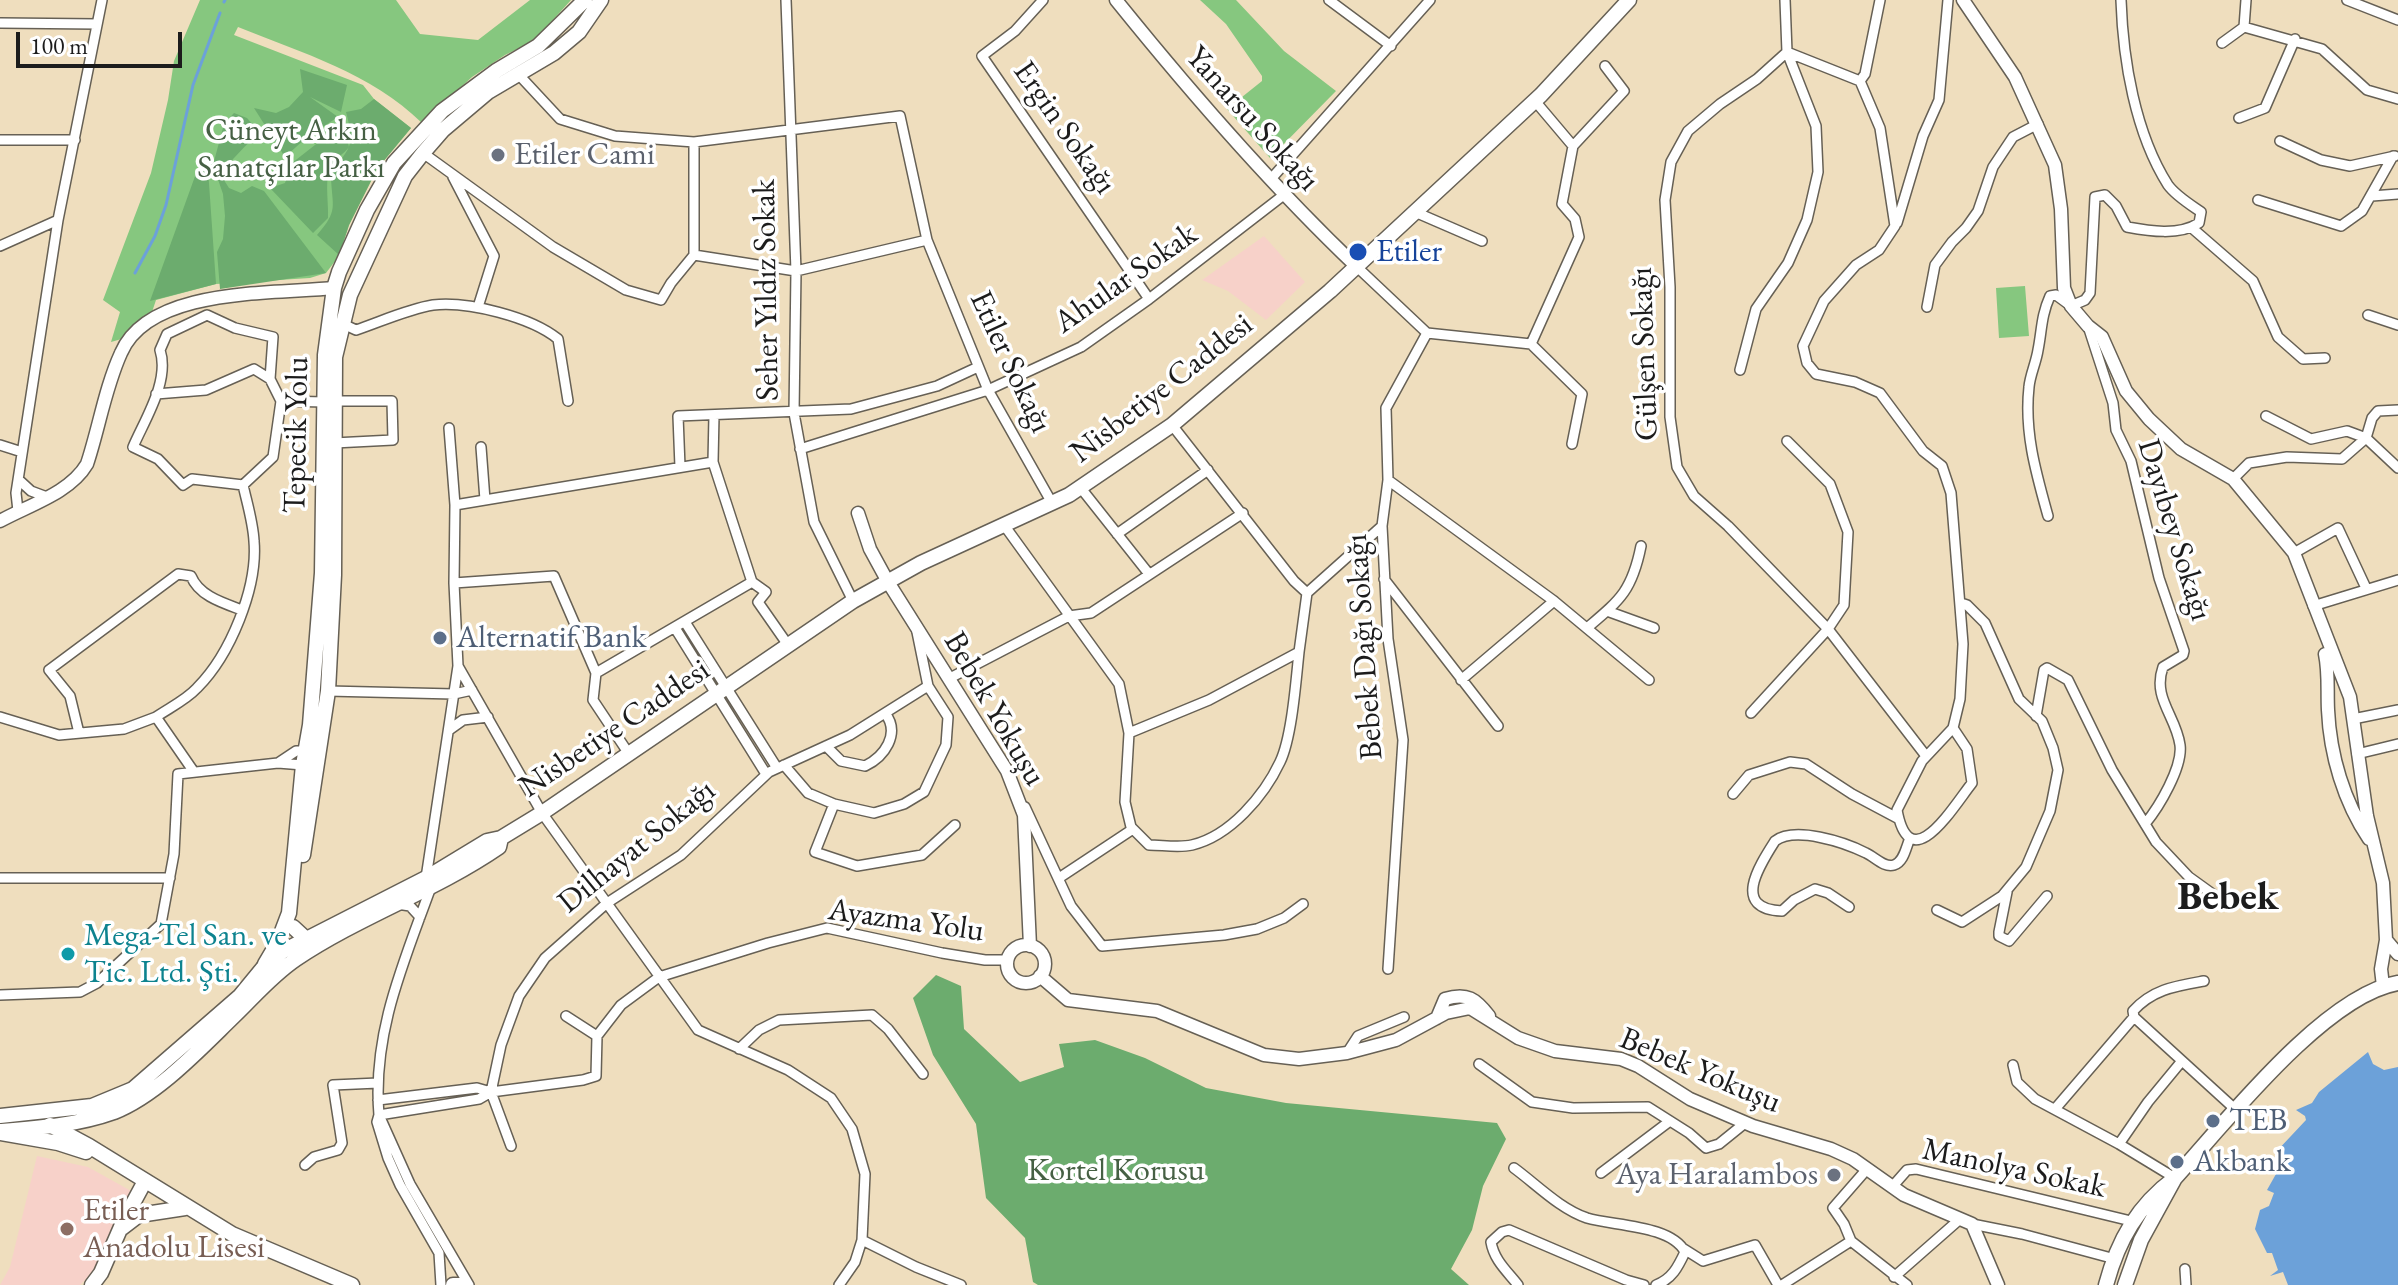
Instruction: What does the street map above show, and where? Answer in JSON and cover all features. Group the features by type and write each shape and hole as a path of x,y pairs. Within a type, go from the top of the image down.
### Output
{"main road":[{"name":"Tepecik Yolu","path":"320,691 330,402 335,357 350,295 417,148 442,111 538,46 585,0"},
{"name":"Tepecik Yolu","path":"263,968 278,942 289,913 334,575 334,443 325,355 339,272 367,210 387,175 488,92 519,75 579,32 601,0"},
{"name":"Nisbetiye Caddesi","path":"0,1132 31,1126 133,1089 240,996 263,968 290,947 429,882 466,869 499,847 501,838 853,601 921,563 1052,503 1172,425 1356,266 1535,101 1629,0"},
{"path":"510,63 519,75"},
{"path":"339,272 357,277"},
{"path":"334,288 350,295"},
{"name":"Tepecik Yolu","path":"290,947 311,759"},
{"name":"Nisbetiye Caddesi","path":"50,1125 91,1119 134,1102 182,1067 264,984 307,952 397,904 429,882"},
{"path":"293,927 306,939"},
{"path":"264,984 270,972 286,958 290,947"},
{"path":"2106,1285 2131,1221 2161,1188 2175,1178 2285,1057 2364,995 2398,983"},
{"name":"Nisbetiye Caddesi","path":"0,1116 31,1126"},
{"path":"83,1143 80,1133 91,1119"},
{"path":"31,1126 50,1125 232,1234 352,1285"},
{"path":"31,1126 87,1152 99,1153"},
{"path":"2125,1285 2141,1240 2175,1178"},
{"path":"97,1283 145,1181"},
{"path":"122,1228 139,1215 185,1208"},
{"path":"2115,1259 2131,1265"},
{"path":"453,1285 461,1285"}],"street":[{"path":"18,511 16,493 58,220 102,0"},
{"name":"Seher Yıldız Sokak","path":"786,0 796,271 794,413 814,522 853,601"},
{"name":"Ergin Sokağı","path":"1043,0 1015,31 982,56 1149,299"},
{"name":"Yanarsu Sokağı","path":"1116,0 1177,76 1356,266"},
{"path":"1329,0 1391,46"},
{"path":"1271,179 1430,0"},
{"path":"1740,370 1756,309 1788,263 1807,220 1818,172 1816,126 1787,52 1785,0"},
{"path":"1860,81 1865,74 1880,0"},
{"path":"1948,0 1939,100 1923,136 1895,226 1879,250 1856,265 1824,301 1803,346 1807,363 1816,374 1855,382 1880,393 1923,451 1942,466 1951,493 1963,644 1960,699 1953,728 1926,756 1897,810 1904,834 1910,838 1926,838 1936,830 1972,783 1967,749 1953,728"},
{"path":"1963,0 2015,77 2055,165 2061,209 2064,288 2071,306"},
{"path":"2071,306 2085,300 2090,293 2095,197 2105,195 2116,206 2127,227 2146,231 2192,228 2199,223 2201,212 2169,186 2148,141 2134,101 2122,29 2121,0"},
{"path":"2244,27 2246,0"},
{"path":"2347,0 2398,20"},
{"path":"0,23 97,24"},
{"path":"2222,43 2244,27 2295,39 2322,49 2367,90 2398,99"},
{"path":"2239,118 2265,108 2295,39"},
{"path":"1787,52 1860,81 1880,128 1895,226"},
{"name":"Gülşen Sokağı","path":"1787,52 1688,131 1671,162 1665,200 1670,287 1670,417 1677,467 1694,496 1728,526 1828,629 1832,639 1926,756"},
{"path":"1531,344 1579,237 1575,219 1562,204 1573,146 1624,91 1605,66"},
{"path":"519,75 560,119 615,136 694,142 789,130"},
{"path":"1535,101 1573,146"},
{"name":"Etiler Sokağı","path":"789,130 900,116 927,240 988,390 1052,503"},
{"path":"1927,307 1935,265 1978,211 1993,167 2013,137 2038,124"},
{"path":"0,140 75,140"},
{"path":"2280,141 2321,160 2350,166 2396,156"},
{"path":"417,148 553,247 626,290 661,300 694,255 694,142"},
{"path":"2258,200 2341,226 2362,211 2396,156"},
{"path":"452,174 494,256 478,307"},
{"name":"Ahular Sokak","path":"800,449 988,390 1081,347 1285,194"},
{"path":"2372,196 2398,194"},
{"path":"1415,212 1482,241"},
{"path":"0,246 58,220"},
{"path":"2192,228 2253,281 2278,337 2303,359 2325,358"},
{"path":"694,255 796,271 927,240"},
{"path":"1356,266 1427,333 1531,344 1582,394 1572,444"},
{"path":"0,521 74,481 87,464 121,352 138,330 167,312 211,297 334,288"},
{"path":"2048,516 2033,463 2028,422 2029,384 2039,348 2041,316 2050,296 2056,295 2102,337 2126,391 2149,419 2181,449 2233,479 2294,553 2319,624 2350,697 2373,846 2383,883 2386,940 2381,969 2383,986"},
{"path":"343,324 356,330 433,305 478,307 536,325 558,339 568,401"},
{"path":"207,315 235,328 273,337 270,379 281,401 273,457 243,485 192,479 183,485 158,459 133,447 156,394 163,360 160,350 167,334 207,315"},
{"path":"2368,315 2398,325"},
{"name":"Dayıbey Sokağı","path":"2088,326 2113,403 2116,430 2131,461 2159,578 2184,651 2183,655 2163,667 2159,682 2164,707 2180,741 2181,755 2160,805 2145,824"},
{"name":"Bebek Dağı Sokağı","path":"1388,969 1403,740 1388,639 1384,579 1382,526 1388,480 1386,408 1427,333"},
{"path":"680,467 678,416 851,409 937,386 978,367"},
{"path":"156,394 206,390 254,369 270,379"},
{"path":"281,401 392,401 393,440 334,443"},
{"path":"2233,479 2249,463 2287,457 2342,459 2366,438 2372,418 2378,411 2398,410"},
{"path":"714,415 713,462 752,582 766,592 758,602 788,645"},
{"path":"2266,416 2311,439 2347,431 2366,438 2398,468"},
{"path":"1172,425 1294,581 1307,593"},
{"path":"441,1285 439,1253 400,1185 377,1122 382,1033 429,882 458,666 454,583 455,505 449,428"},
{"path":"1751,713 1828,629 1844,605 1848,532 1830,484 1787,441"},
{"path":"0,445 22,452"},
{"path":"481,447 485,500"},
{"path":"455,505 713,462"},
{"path":"1117,534 1208,470"},
{"path":"19,480 31,491 47,497"},
{"path":"1388,480 1554,601 1649,680"},
{"path":"0,717 59,735 124,729 156,717 196,690 223,655 238,628 253,570 255,541 243,485"},
{"path":"1080,487 1149,574"},
{"name":"Bebek Yokuşu","path":"858,513 870,549 888,582 1007,771 1024,815 1030,946"},
{"path":"950,678 1069,616 1091,613 1243,513"},
{"path":"1004,525 1119,684 1129,733 1125,802 1133,829 1149,845 1191,845 1223,833 1252,804 1281,761 1294,700 1307,593 1382,526"},
{"path":"2294,553 2338,528 2366,588"},
{"path":"1587,628 1624,597 1641,546"},
{"path":"79,733 70,696 49,670 178,574 191,576 195,586 212,598 242,610"},
{"path":"454,583 554,576 596,673 593,700 629,754"},
{"path":"1384,579 1498,726"},
{"path":"2313,606 2398,580"},
{"path":"596,673 752,582"},
{"path":"1461,680 1554,601"},
{"path":"1937,910 1962,922 2002,896 2026,867 2050,811 2058,770 2042,721 2019,699 1985,623 1961,603"},
{"path":"1607,611 1654,628"},
{"path":"685,622 721,691"},
{"path":"2319,624 2328,668 2328,713 2338,767 2353,813 2373,846"},
{"path":"675,628 774,770 808,793 834,804 874,813 904,804 924,792 946,745 948,717 928,686 916,626"},
{"path":"1129,733 1209,700 1299,652"},
{"path":"458,666 542,813 698,1030 788,1070 831,1098 852,1129 865,1174 862,1240 855,1262 839,1285"},
{"path":"2036,716 2044,670 2047,668 2068,680 2112,770 2156,842 2189,877 2214,895"},
{"name":"Dilhayat Sokağı","path":"491,1092 501,1045 519,996 545,958 607,903 681,855 774,770 850,735 928,686"},
{"path":"320,691 454,694 472,690"},
{"path":"2353,719 2398,710"},
{"path":"826,746 841,761 865,766 875,761 886,751 891,733 890,720 885,713"},
{"path":"156,717 194,772"},
{"path":"449,730 463,720 488,717"},
{"path":"2357,754 2398,744"},
{"path":"0,995 80,992 97,983 161,924 170,878 178,774 278,763 296,751 311,759"},
{"path":"1733,794 1749,775 1790,762 1806,764 1852,794 1899,819"},
{"path":"1007,771 1071,906 1102,946 1257,929 1284,918 1303,904"},
{"path":"834,804 815,852 857,866 922,855 955,825"},
{"path":"1059,878 1133,829"},
{"path":"1849,907 1828,893 1815,889 1794,900 1782,911 1766,910 1754,898 1752,882 1766,854 1781,837 1800,834 1818,838 1864,852 1887,866 1899,863 1910,838"},
{"path":"0,878 170,878"},
{"path":"2008,889 1999,936 2009,941 2047,896"},
{"path":"397,904 410,906 420,917"},
{"name":"Ayazma Yolu","path":"597,1036 621,1005 659,977 755,946 827,928 942,953 1007,960"},
{"path":"2386,940 2398,954"},
{"path":"1030,946 1043,956 1045,963 1040,976 1030,982 1015,980 1008,969 1007,960 1015,949 1030,946"},
{"path":"1040,976 1068,1000 1157,1011 1264,1055 1299,1059 1347,1053 1358,1036 1404,1017"},
{"path":"2204,981 2153,993 2133,1011 2134,1017 2236,1110"},
{"name":"Bebek Yokuşu","path":"1347,1053 1396,1040 1436,1018 1445,999 1464,995 1477,1001 1496,1025 1518,1038 1555,1051 1621,1059 1638,1066 1690,1099 1745,1123 1831,1149 1904,1195 1966,1222"},
{"path":"739,1049 759,1030 779,1020 872,1015 888,1029 923,1074"},
{"path":"379,1115 479,1099 491,1092 596,1076 597,1036 566,1016"},
{"path":"2055,1109 2134,1017"},
{"path":"2119,1144 2181,1062"},
{"path":"1479,1064 1532,1102 1573,1108 1648,1107 1710,1149 1745,1123"},
{"path":"2013,1065 2017,1082 2035,1099 2175,1178"},
{"path":"305,1165 314,1157 338,1150 342,1143 333,1085 378,1083"},
{"path":"378,1100 484,1088 491,1092 511,1146"},
{"path":"379,1115 410,1184 469,1285"},
{"path":"1601,1173 1670,1121"},
{"path":"1514,1168 1571,1210 1586,1217 1657,1232 1703,1261 1755,1245 1780,1285 1851,1241"},
{"path":"1867,1169 1833,1208 1851,1241 1907,1285"},
{"name":"Manolya Sokak","path":"1892,1187 1907,1170 1916,1169 2131,1221"},
{"path":"1894,1277 1966,1222 2115,1259"},
{"path":"1966,1222 2001,1284"},
{"path":"1518,1285 1492,1250 1491,1242 1495,1237 1509,1230 1644,1285"},
{"path":"862,1240 961,1285"},
{"path":"1656,1285 1676,1271 1684,1249"},
{"path":"2185,1269 2186,1285"}],"shaded area":[{"path":"1264,236 1305,282 1266,320 1228,291 1202,280"},
{"name":"Etiler Anadolu Lisesi","path":"37,1156 88,1167 133,1192 98,1267 80,1285 0,1285 10,1267"}],"green space":[{"name":"Cüneyt Arkın Sanatçılar Parkı","path":"200,0 396,0 420,34 478,40 530,0 571,0 534,41 505,55 472,77 422,123 381,91 335,66 238,27 234,35 363,85 374,99 411,128 377,169 349,225 339,256 326,273 310,278 216,284 156,300 152,312 137,322 125,338 111,342 120,312 103,300 151,173 174,61"},
{"path":"1200,0 1236,0 1284,51 1336,91 1270,158 1227,109 1262,81 1262,76 1226,24"},
{"name":"Cüneyt Arkın Sanatçılar Parkı","path":"300,69 347,85 341,112 310,97 338,117 307,137 285,157 254,108 276,113 289,107 303,92"},
{"path":"374,99 411,128 377,169 349,225 339,255 317,235 331,214 331,177 349,148 351,135 346,112 361,109"},
{"path":"234,113 247,118 259,132 233,159 222,177 229,188 241,193 252,186 264,191 326,273 220,289 217,252 223,239 225,216 223,194 213,165 224,124"},
{"path":"343,123 349,147 331,166 327,184 328,218 313,233 270,188 285,183 292,163"},
{"path":"198,168 208,169 216,284 150,301"},
{"path":"2025,286 2029,336 1999,338 1996,288"},
{"name":"Kortel Korusu","path":"936,975 961,986 964,1029 1020,1082 1064,1067 1059,1044 1095,1040 1145,1058 1206,1088 1286,1103 1497,1123 1506,1139 1483,1186 1472,1230 1451,1269 1469,1285 1038,1285 1033,1282 1025,1238 986,1198 976,1124 933,1055 913,998"}],"water":[{"path":"2368,1052 2373,1064 2384,1070 2398,1067 2398,1285 2288,1285 2283,1272 2270,1276 2278,1270 2272,1253 2267,1253 2255,1229 2260,1210 2269,1206 2274,1193 2267,1190 2276,1174 2269,1171 2275,1153 2306,1120 2296,1110 2312,1103 2319,1092"}],"waterway":[{"path":"135,273 155,236 166,205 193,85 220,13"}],"place":[{"name":"Etiler Cami","path":"498,155"},
{"name":"Etiler","path":"1358,252"},
{"name":"Alternatif Bank","path":"440,638"},
{"name":"Mega-Tel San. ve Tic. Ltd. Şti.","path":"68,954"},
{"name":"TEB","path":"2213,1121"},
{"name":"Akbank","path":"2177,1162"},
{"name":"Aya Haralambos","path":"1834,1175"},
{"name":"Etiler Anadolu Lisesi","path":"67,1229"}],"district":[{"name":"Bebek","path":"2228,898"}]}
